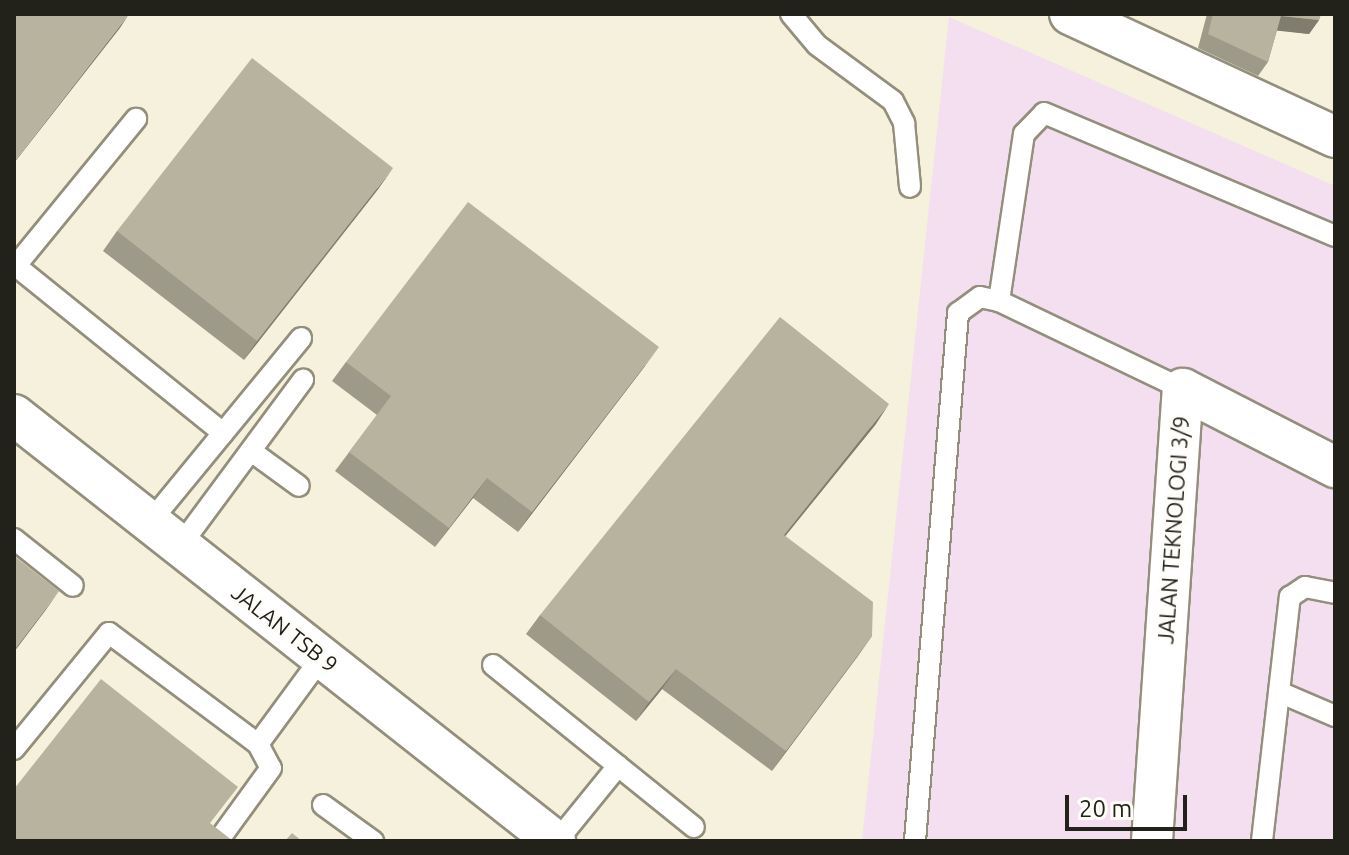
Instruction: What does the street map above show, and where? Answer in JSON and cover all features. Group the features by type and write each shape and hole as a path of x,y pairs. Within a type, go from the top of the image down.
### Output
{"street":[{"path":"1070,14 1335,135"},
{"name":"JALAN TEKNOLOGI 3/9","path":"1152,841 1183,389 1335,467"},
{"name":"JALAN TSB 9","path":"15,419 556,841"}],"lane":[{"path":"791,14 817,45 893,101 904,123 910,187"},
{"path":"999,301 1024,134 1044,113 1335,236"},
{"path":"136,119 15,267 223,433"},
{"path":"915,841 958,313 980,297 999,301 1183,389"},
{"path":"150,522 301,338"},
{"path":"180,546 303,380"},
{"path":"251,451 299,486"},
{"path":"14,539 73,586"},
{"path":"1262,841 1290,597 1305,587 1335,593"},
{"path":"14,749 109,633 258,744 271,768 218,841"},
{"path":"258,744 322,657"},
{"path":"493,665 694,827"},
{"path":"1279,692 1335,716"},
{"path":"556,841 618,766"},
{"path":"323,805 373,841"}],"shaded area":[{"path":"949,17 1335,186 1335,841 862,841"}],"building":[{"path":"14,14 129,14 14,162"},
{"path":"1213,14 1321,14 1319,20 1281,16 1268,62 1208,34"},
{"path":"252,58 393,168 257,341 117,231"},
{"path":"468,202 659,347 532,512 487,478 449,528 349,452 391,396 346,362"},
{"path":"780,317 889,404 784,535 873,602 872,636 786,751 676,669 649,702 540,615"},
{"path":"14,556 59,591 14,650"},
{"path":"101,679 238,787 210,823 233,841 14,841 14,789"},
{"path":"292,833 302,841 285,841"}]}
